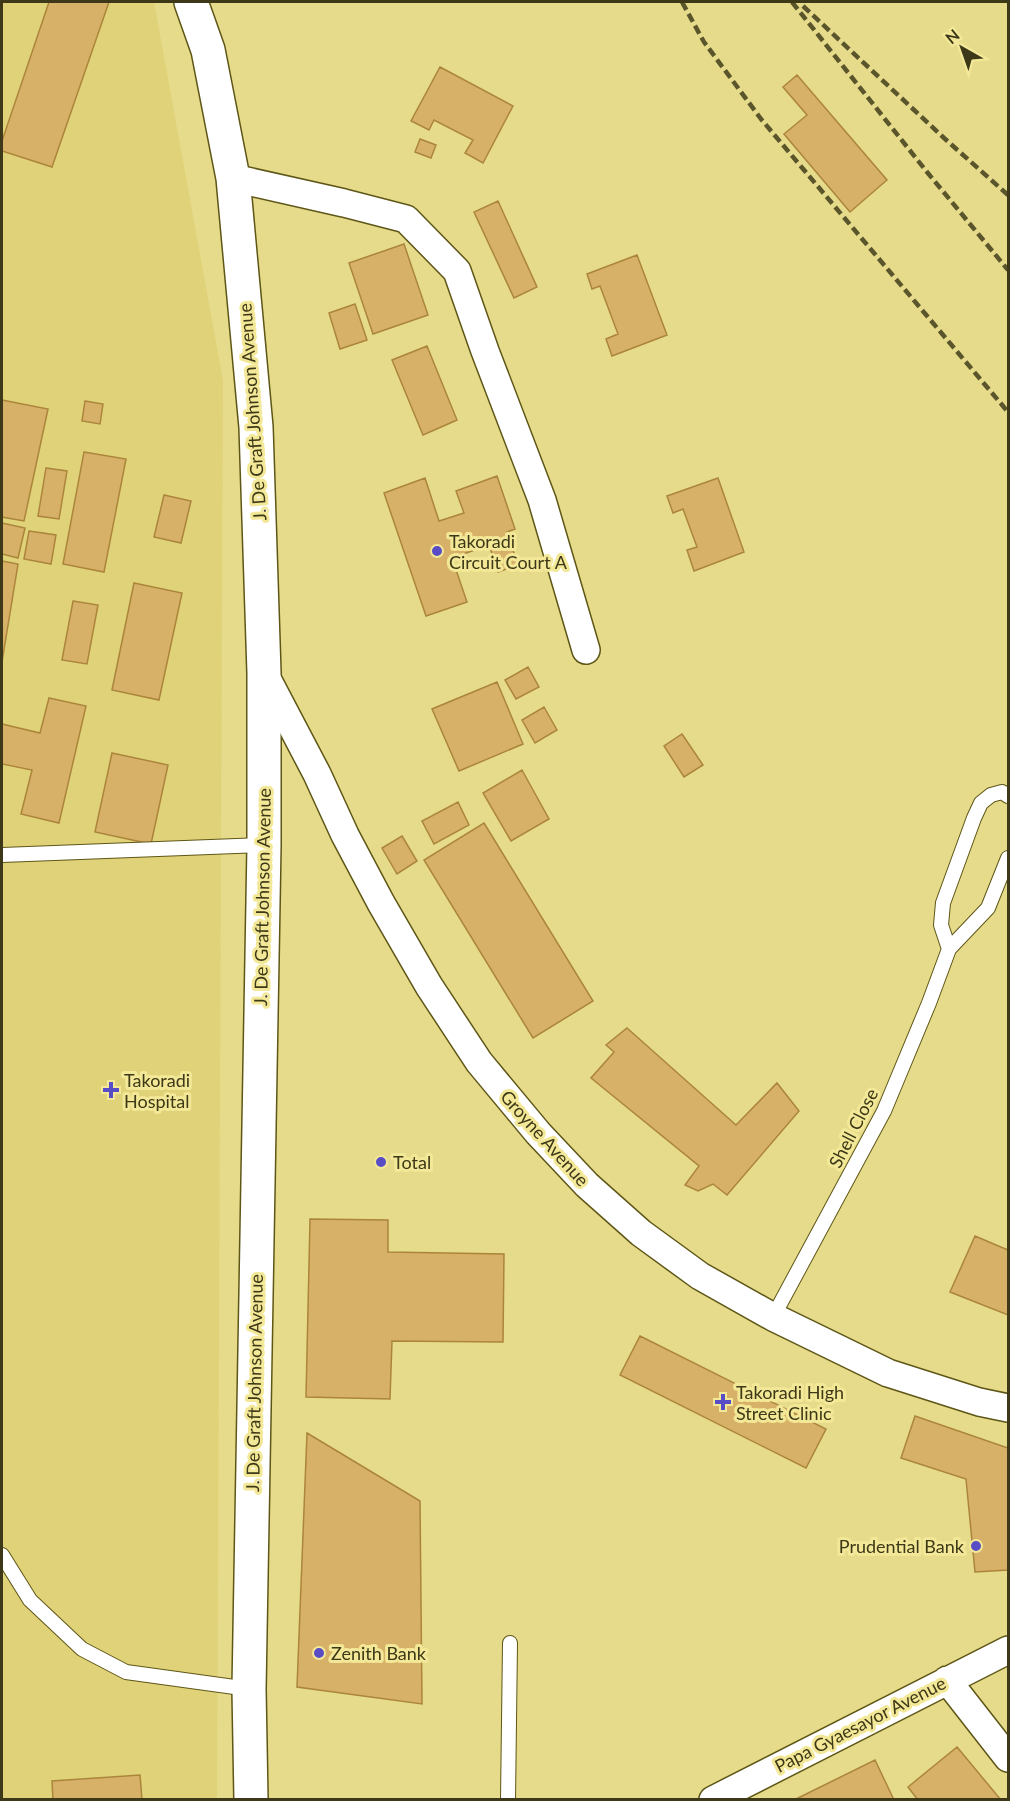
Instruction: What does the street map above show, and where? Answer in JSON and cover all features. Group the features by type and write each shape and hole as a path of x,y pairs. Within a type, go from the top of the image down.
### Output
{"street":[{"name":"J. De Graft Johnson Avenue","path":"190,2 208,50 233,178 256,427 264,673 264,845 249,1689 251,1800"},
{"path":"233,178 406,219 457,271 542,500 586,650"},
{"name":"Groyne Avenue","path":"264,673 317,774 345,835 429,986 479,1062 538,1132 587,1185 641,1233 700,1276 773,1317 888,1373 979,1402 1008,1408"},
{"name":"Papa Gyaesayor Avenue","path":"713,1800 1008,1650"},
{"path":"946,1680 1008,1758"}],"lane":[{"path":"949,949 941,925 943,903 974,818 981,803 991,795 1002,792 1008,796"},
{"path":"2,855 264,845"},
{"name":"Shell Close","path":"773,1317 884,1111 929,1004 949,949 988,908 1008,858"},
{"path":"2,1555 30,1600 82,1649 126,1672 249,1689"},
{"path":"508,1800 510,1643"}],"shaded area":[{"name":"Takoradi Hospital","path":"2,2 154,2 223,381 217,1799 2,1800"}],"building":[{"path":"49,2 109,2 52,167 2,151 2,141"},
{"path":"440,67 513,106 483,163 465,153 473,140 434,120 429,130 411,121"},
{"path":"797,75 887,180 850,212 784,134 807,115 783,87"},
{"path":"420,139 436,145 431,158 415,152"},
{"path":"498,201 537,287 514,298 474,212"},
{"path":"404,244 428,315 373,334 349,263"},
{"path":"637,255 667,335 612,356 606,339 618,334 600,286 592,289 587,274"},
{"path":"355,304 367,340 340,349 329,313"},
{"path":"427,346 457,420 423,435 392,360"},
{"path":"2,400 48,409 24,521 2,517"},
{"path":"85,401 103,404 100,424 82,421"},
{"path":"84,452 126,459 104,572 63,564"},
{"path":"46,468 67,471 59,519 38,516"},
{"name":"Takoradi Circuit Court A","path":"497,476 515,529 507,532 518,565 498,572 489,545 452,558 467,602 426,616 384,493 425,478 439,521 464,513 456,491"},
{"path":"718,478 744,552 694,571 687,550 697,547 683,509 673,513 667,496"},
{"path":"164,495 191,501 181,543 154,537"},
{"path":"2,523 25,528 18,558 2,554"},
{"path":"29,531 56,535 51,564 24,559"},
{"path":"2,561 18,564 2,662"},
{"path":"134,583 182,593 159,700 112,690"},
{"path":"73,601 98,605 87,664 62,660"},
{"path":"528,667 539,687 516,699 505,680"},
{"path":"497,682 523,744 459,771 432,709"},
{"path":"49,698 86,706 59,823 21,814 32,770 2,764 2,724 40,733"},
{"path":"544,707 557,730 535,743 522,720"},
{"path":"682,734 703,765 684,777 664,746"},
{"path":"112,753 168,765 151,844 95,832"},
{"path":"522,770 549,819 511,841 483,793"},
{"path":"458,802 469,825 434,844 422,821"},
{"path":"484,823 593,1001 533,1038 424,860"},
{"path":"402,836 417,861 397,874 382,848"},
{"path":"627,1028 736,1125 777,1083 799,1111 727,1195 713,1184 698,1191 685,1185 699,1166 591,1078 614,1052 606,1045"},
{"path":"310,1219 388,1220 388,1252 504,1254 503,1342 392,1341 390,1399 306,1397"},
{"path":"975,1236 1008,1250 1008,1315 950,1292"},
{"name":"Takoradi High Street Clinic","path":"640,1336 826,1429 806,1468 620,1375"},
{"path":"915,1416 1008,1448 1008,1570 975,1572 966,1479 901,1458"},
{"path":"307,1433 420,1501 422,1704 297,1687"},
{"path":"957,1747 1001,1800 918,1800 908,1787"},
{"path":"875,1760 894,1800 794,1800"},
{"path":"140,1775 142,1800 53,1800 52,1781"}],"railway":[{"path":"682,2 704,42 761,119 1008,412"},
{"path":"792,2 1008,270"},
{"path":"803,6 1008,195"}],"place":[{"name":"Takoradi Circuit Court A","path":"437,551"},
{"name":"Takoradi Hospital","path":"111,1090"},
{"name":"Total","path":"381,1162"},
{"name":"Takoradi High Street Clinic","path":"723,1402"},
{"name":"Prudential Bank","path":"976,1546"},
{"name":"Zenith Bank","path":"319,1653"}]}
